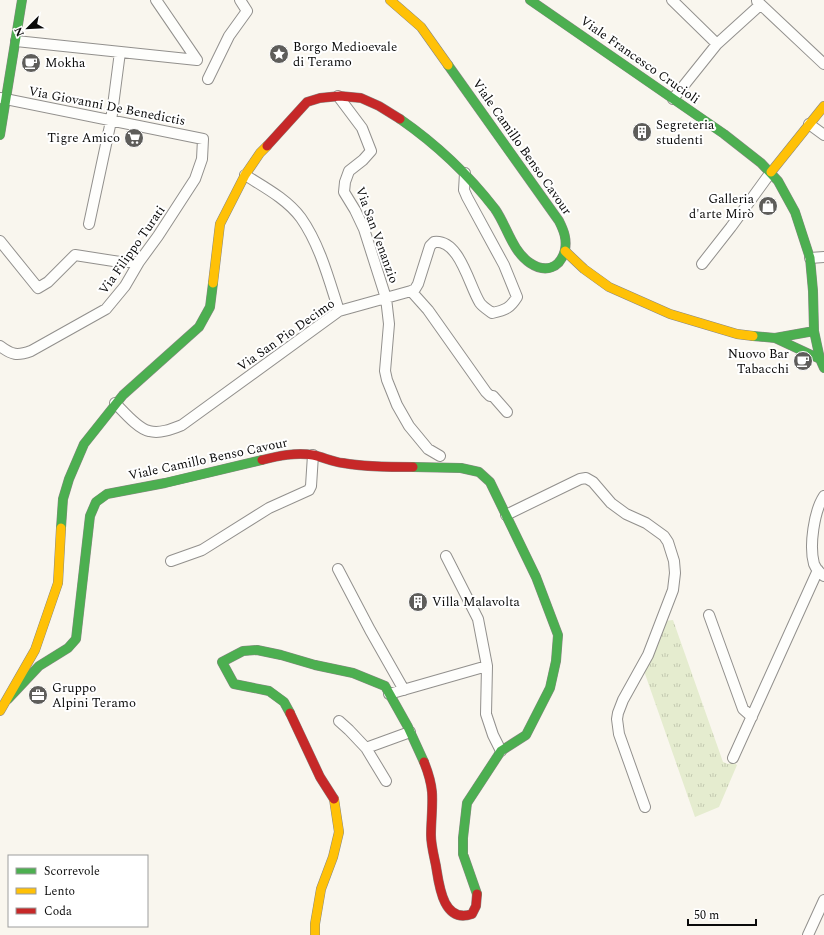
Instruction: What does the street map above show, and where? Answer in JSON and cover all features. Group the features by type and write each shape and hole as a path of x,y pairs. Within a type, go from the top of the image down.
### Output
{"main road":[{"path":"0,135 3,99 16,41 22,0"},
{"name":"Viale Camillo Benso Cavour","path":"390,0 421,27 559,221 566,236 564,251"},
{"name":"Viale Francesco Crucioli","path":"535,2 730,139 771,172 783,188 795,212 810,258 814,291 814,331 822,364"},
{"path":"0,711 35,650 58,583 61,558 62,509 65,490 84,444 115,403 199,327 210,307 212,298 220,224 245,175 260,153 307,102 317,98 338,96 360,98 384,109 418,131 435,144 465,173 496,212 519,251 530,262 547,269 556,266 564,251 584,269 609,287 670,314 737,334 775,338 814,331"},
{"path":"771,172 824,106"},
{"path":"775,338 822,364"},
{"name":"Viale Camillo Benso Cavour","path":"71,647 76,639 90,516 96,502 107,494 165,483 281,455 313,455 341,463 371,468 456,468 479,472 490,482 506,515 536,577 558,635 556,661 550,688 526,734 501,751"},
{"path":"42,630 43,637 51,653 48,659"},
{"path":"35,650 47,645 55,649 71,647"},
{"path":"8,699 39,666 48,659 71,647"},
{"path":"315,935 315,924 321,889 333,857 338,832 334,800 320,777 284,702 269,691 234,684 222,662 243,651 257,650 353,673 385,686 410,732 430,776 432,794 431,838 441,894 451,911 460,916 472,914 476,906 477,893 463,854 463,838 467,804 479,783 501,751"}],"street":[{"path":"16,41 197,60 156,0"},
{"path":"208,79 229,36 247,11 240,0"},
{"path":"672,0 717,44"},
{"path":"673,99 717,44 758,2 824,64"},
{"path":"89,224 111,121 120,52"},
{"name":"Via San Venanzio","path":"338,96 362,128 371,151 350,171 345,182 344,192 364,229 386,298 389,324 385,371 387,380 397,405 409,426 428,449 440,456"},
{"name":"Via Giovanni De Benedictis","path":"3,99 203,139"},
{"path":"809,124 824,135"},
{"name":"Via Filippo Turati","path":"0,346 14,355 31,351 106,309 125,286 139,262 158,236 195,179 202,159 203,139"},
{"path":"702,264 771,172"},
{"path":"465,173 464,190 467,198 504,265 517,297 511,306 502,311 492,313 481,305 470,283 466,270 458,257 448,246 439,241 434,242 430,246 418,284 415,289 411,291 428,310 486,392 490,396 493,396 507,412"},
{"path":"245,175 282,200 300,217 314,240 329,278 339,311"},
{"path":"0,241 38,288 48,282 75,255 120,262 139,262"},
{"path":"810,258 824,257"},
{"name":"Via San Pio Decimo","path":"115,403 137,424 148,431 168,431 182,425 339,311 411,291"},
{"path":"171,561 202,550 269,508 309,490 311,486 313,455"},
{"path":"506,515 580,479 586,478 593,482 611,503 626,514 646,523 664,536 668,542 676,573 673,590 648,655 620,707 617,719 619,734 645,807"},
{"path":"733,758 821,573 814,563 812,548 816,512 824,496"},
{"path":"446,556 478,619 487,666 486,714 493,735 501,751"},
{"path":"338,568 370,630 404,690"},
{"path":"709,615 743,710 752,718"},
{"path":"389,694 487,666"},
{"path":"339,721 366,748 386,781"},
{"path":"366,748 410,732"},
{"path":"808,935 824,900"}],"green space":[{"path":"673,620 723,762 728,764 733,762 737,765 719,807 695,817 644,671 664,621"}],"traffic: fast":[{"path":"0,135 22,0"},
{"path":"530,0 724,134 761,163 778,181 795,212 810,258 814,331 820,359 824,368"},
{"path":"400,119 439,149 485,196 495,209 514,245 524,258 530,263 541,268 551,267 560,261 565,250 566,242 564,232 559,221 448,65"},
{"path":"61,528 63,499 69,479 84,444 123,395 199,327 210,307 213,283"},
{"path":"775,338 814,331"},
{"path":"753,336 775,338 820,359"},
{"path":"8,699 39,666 68,648 76,639 90,516 96,502 107,494 165,483 262,460"},
{"path":"413,467 461,468 479,472 490,482 536,577 558,635 556,661 550,688 526,735 501,751 467,803 463,838 463,854 477,894"},
{"path":"290,713 284,702 269,691 234,684 222,662 243,651 257,650 353,673 385,686 408,727 424,762"}],"traffic: slow":[{"path":"390,0 421,27 448,65"},
{"path":"771,172 824,106"},
{"path":"213,283 220,224 245,175 260,153 267,146"},
{"path":"565,251 584,269 609,287 670,314 737,334 753,336"},
{"path":"0,711 35,650 58,583 61,528"},
{"path":"315,935 315,924 321,889 333,857 339,832 334,799"}],"traffic: jam":[{"path":"267,146 307,102 320,98 340,96 361,98 379,106 400,119"},
{"path":"262,460 287,455 307,454 336,462 352,464 413,467"},
{"path":"290,713 320,777 334,799"},
{"path":"424,762 432,792 432,847 444,901 455,913 462,916 472,914 476,906 477,894"}],"place":[{"name":"Borgo Medioevale di Teramo","path":"279,54"},
{"name":"Mokha","path":"31,63"},
{"name":"Segreteria studenti","path":"642,132"},
{"name":"Tigre Amico","path":"134,138"},
{"name":"Galleria d'arte Mirò","path":"768,206"},
{"name":"Nuovo Bar Tabacchi","path":"803,361"},
{"name":"Villa Malavolta","path":"418,602"},
{"name":"Gruppo Alpini Teramo","path":"38,695"}]}
